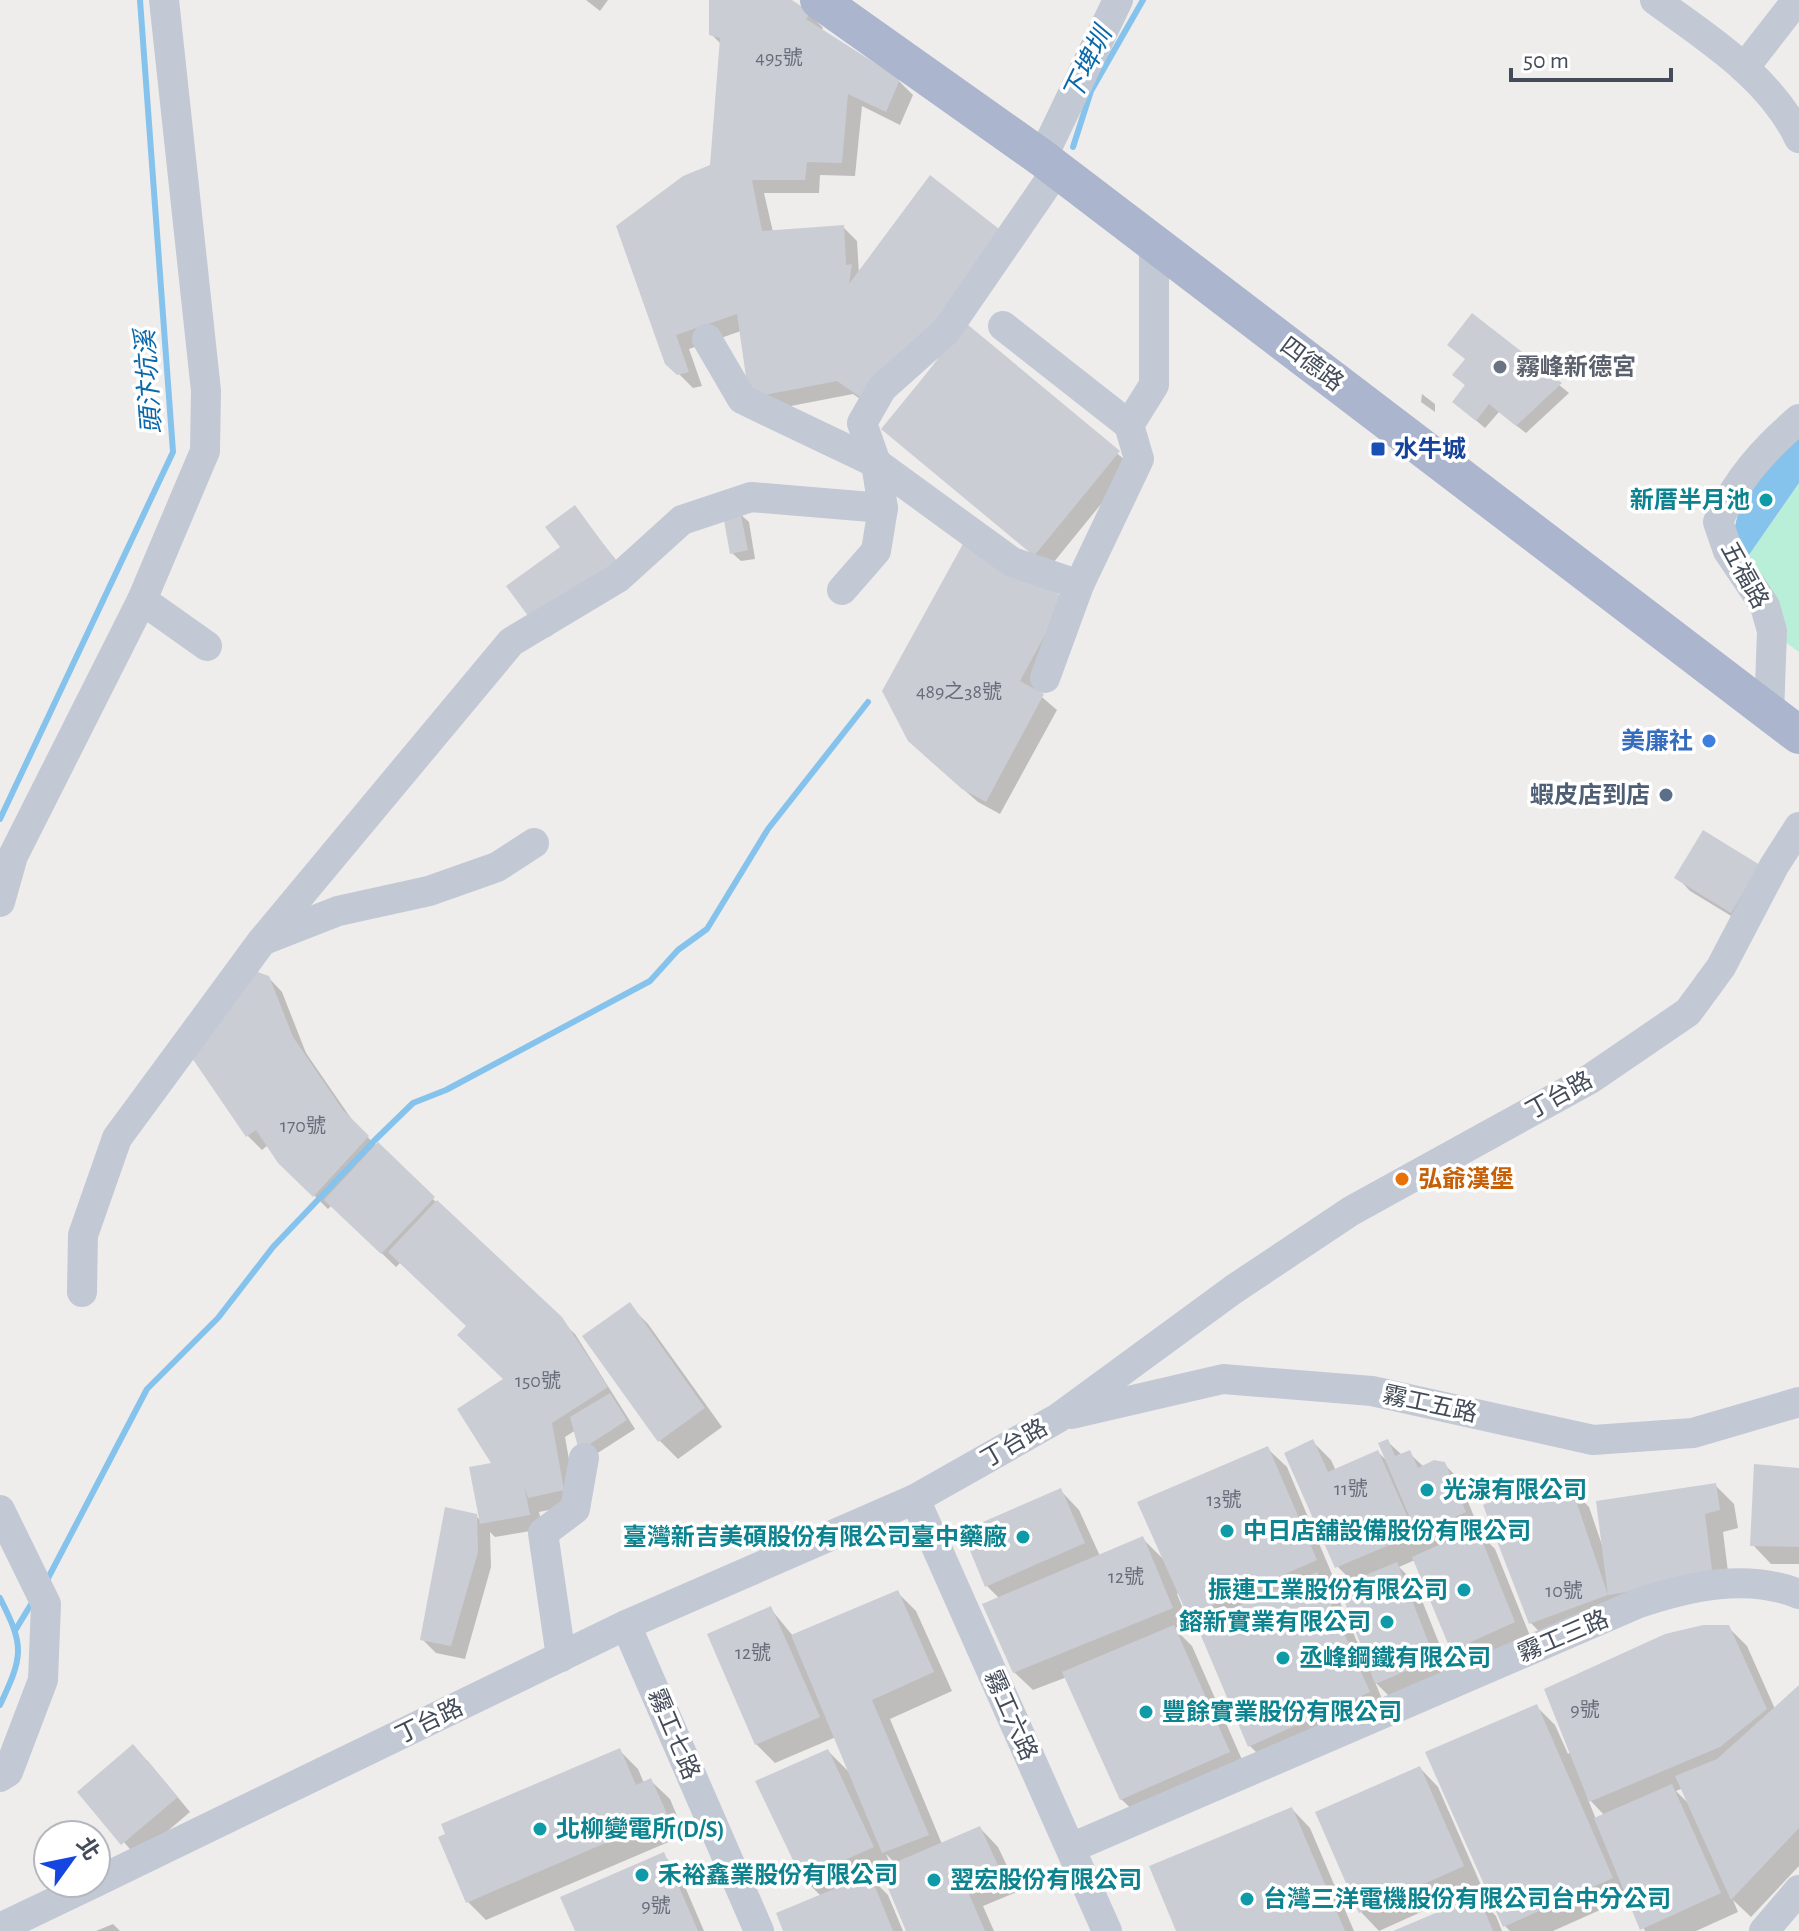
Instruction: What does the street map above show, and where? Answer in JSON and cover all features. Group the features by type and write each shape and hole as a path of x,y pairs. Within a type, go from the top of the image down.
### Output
{"main road":[{"name":"四德路","path":"819,0 1049,165 1784,725"}],"street":[{"path":"0,902 13,856 142,600 205,451 206,391 164,0"},
{"path":"842,590 876,551 883,508 876,463 862,423 882,388 946,331 1049,165 1118,0"},
{"path":"1655,0 1744,68 1793,124 1799,138"},
{"path":"1744,68 1785,29 1797,0"},
{"path":"1129,425 1154,385 1154,245"},
{"path":"1003,326 1129,425 1139,459 1079,585 1045,678"},
{"path":"707,339 742,399 876,463 1012,562 1079,585"},
{"name":"五福路","path":"1784,725 1772,631 1765,606 1728,551 1718,522 1729,496 1757,459 1799,419"},
{"path":"82,1292 83,1235 117,1138 262,941 511,642 618,578 682,520 751,497 883,508"},
{"path":"142,600 207,646"},
{"name":"丁台路","path":"112,1874 626,1625 915,1499 1058,1418 1234,1289 1351,1211 1590,1079 1688,1012 1721,967 1774,866 1799,827"},
{"path":"262,941 338,911 429,891 497,867 534,843"},
{"name":"霧工五路","path":"1058,1418 1223,1379 1372,1391 1593,1440 1693,1433 1799,1402"},
{"path":"561,1657 543,1533 575,1509 584,1458"},
{"name":"霧工六路","path":"915,1499 1107,1931"},
{"path":"0,1510 46,1604 43,1680 8,1772 0,1777"},
{"name":"霧工三路","path":"1071,1848 1639,1603 1681,1589 1726,1582 1799,1594"},
{"name":"霧工七路","path":"626,1625 759,1931"},
{"path":"1764,1931 1799,1890"},
{"name":"丁台路","path":"12,1927 64,1899"}],"green space":[{"path":"1799,483 1799,652 1784,641 1742,565"}],"water":[{"name":"新厝半月池","path":"1799,434 1799,483 1742,565 1735,546 1735,528 1740,510 1760,477"}],"building":[{"path":"709,0 792,0 811,13 806,19 900,79 886,112 848,94 842,163 807,162 805,180 752,180 762,231 844,225 846,265 852,264 849,284 930,175 1003,232 937,333 863,399 837,381 749,398 737,314 676,335 689,372 677,375 665,364 616,226 683,176 710,165 720,38 709,35"},
{"name":"霧峰新德宮","path":"1472,313 1562,383 1516,426 1489,404 1476,421 1452,402 1465,385 1452,375 1465,359 1447,345"},
{"path":"967,324 1120,451 1034,556 881,429"},
{"path":"575,505 618,564 534,624 506,586 560,547 545,527"},
{"path":"740,511 748,550 730,554 723,515"},
{"path":"964,542 1065,598 1020,681 1044,694 986,802 962,789 908,741 882,691"},
{"path":"1703,830 1760,865 1731,913 1674,878"},
{"path":"252,970 269,976 293,1037 343,1110 369,1136 313,1197 278,1163 256,1130 246,1137 190,1055"},
{"path":"378,1142 435,1197 381,1254 324,1200"},
{"path":"437,1200 562,1317 608,1387 552,1423 564,1490 528,1498 524,1485 530,1515 480,1524 469,1467 491,1463 457,1409 503,1379 457,1335 466,1326 388,1252"},
{"path":"630,1302 705,1408 658,1442 582,1336"},
{"path":"610,1393 627,1420 579,1451 570,1417"},
{"path":"1313,1439 1328,1472 1378,1450 1415,1534 1335,1568 1284,1453"},
{"name":"光湶有限公司","path":"1388,1439 1395,1456 1410,1450 1418,1468 1434,1460 1445,1462 1466,1512 1417,1534 1378,1443"},
{"name":"中日店舖設備股份有限公司","path":"1268,1446 1317,1560 1188,1616 1137,1502"},
{"path":"1754,1464 1799,1468 1799,1547 1750,1546"},
{"path":"1716,1483 1720,1510 1705,1514 1713,1578 1608,1595 1596,1501"},
{"path":"1571,1486 1608,1595 1529,1624 1483,1505 1525,1487"},
{"name":"臺灣新吉美碩股份有限公司臺中藥廠","path":"1061,1488 1085,1543 985,1587 962,1531"},
{"path":"445,1507 477,1514 478,1552 451,1646 420,1640"},
{"name":"振連工業股份有限公司","path":"1477,1528 1515,1622 1451,1651 1412,1557"},
{"path":"1143,1536 1173,1608 1013,1673 982,1604"},
{"name":"鎔新實業有限公司","path":"1397,1562 1435,1659 1375,1684 1339,1586"},
{"name":"丞峰鋼鐵有限公司","path":"1317,1572 1370,1692 1248,1747 1196,1624"},
{"path":"898,1590 934,1672 872,1700 929,1835 882,1853 791,1635"},
{"path":"771,1606 820,1717 755,1745 707,1634"},
{"name":"豐餘實業股份有限公司","path":"1174,1625 1230,1752 1120,1800 1062,1672"},
{"path":"1703,1625 1729,1625 1767,1709 1720,1747 1589,1802 1544,1689 1665,1634"},
{"path":"1799,1685 1799,1828 1731,1900 1675,1776 1717,1759"},
{"path":"1537,1704 1613,1878 1503,1927 1425,1752"},
{"path":"133,1744 178,1797 121,1845 112,1834 112,1819 99,1819 77,1792"},
{"name":"北柳變電所(D/S)","path":"620,1748 636,1785 651,1778 668,1816 466,1903 438,1837 445,1834 441,1824"},
{"path":"828,1749 874,1847 802,1879 755,1781"},
{"path":"1420,1766 1464,1866 1359,1913 1315,1812"},
{"path":"1672,1784 1721,1893 1640,1930 1594,1818"},
{"name":"台灣三洋電機股份有限公司台中分公司","path":"1292,1807 1345,1931 1176,1931 1149,1866"},
{"name":"翌宏股份有限公司","path":"980,1826 1001,1872 966,1887 985,1931 906,1931 880,1869"},
{"name":"禾裕鑫業股份有限公司","path":"664,1852 698,1931 575,1931 560,1897"},
{"path":"870,1874 893,1931 783,1931 776,1913"},
{"path":"1478,1895 1493,1931 1393,1931"}],"waterway":[{"name":"頭汴坑溪","path":"0,819 173,452 140,0"},
{"name":"下埤圳","path":"1073,147 1091,91 1143,0"},
{"path":"46,1582 147,1389 218,1318 273,1247 413,1103 446,1090 650,981 678,950 707,929 768,829 868,702"},
{"name":"頭汴坑溪","path":"0,1598 14,1628 18,1652 17,1663 0,1705"},
{"path":"16,1629 33,1601"}],"place":[{"name":"霧峰新德宮","path":"1500,367"},
{"name":"水牛城","path":"1378,449"},
{"name":"新厝半月池","path":"1766,500"},
{"name":"美廉社","path":"1709,741"},
{"name":"蝦皮店到店","path":"1666,795"},
{"name":"弘爺漢堡","path":"1402,1179"},
{"name":"光湶有限公司","path":"1427,1490"},
{"name":"中日店舖設備股份有限公司","path":"1227,1531"},
{"name":"臺灣新吉美碩股份有限公司臺中藥廠","path":"1023,1537"},
{"name":"振連工業股份有限公司","path":"1464,1590"},
{"name":"鎔新實業有限公司","path":"1387,1622"},
{"name":"丞峰鋼鐵有限公司","path":"1283,1658"},
{"name":"豐餘實業股份有限公司","path":"1146,1712"},
{"name":"北柳變電所(D/S)","path":"540,1829"},
{"name":"禾裕鑫業股份有限公司","path":"642,1875"},
{"name":"翌宏股份有限公司","path":"934,1880"},
{"name":"台灣三洋電機股份有限公司台中分公司","path":"1247,1899"}]}
